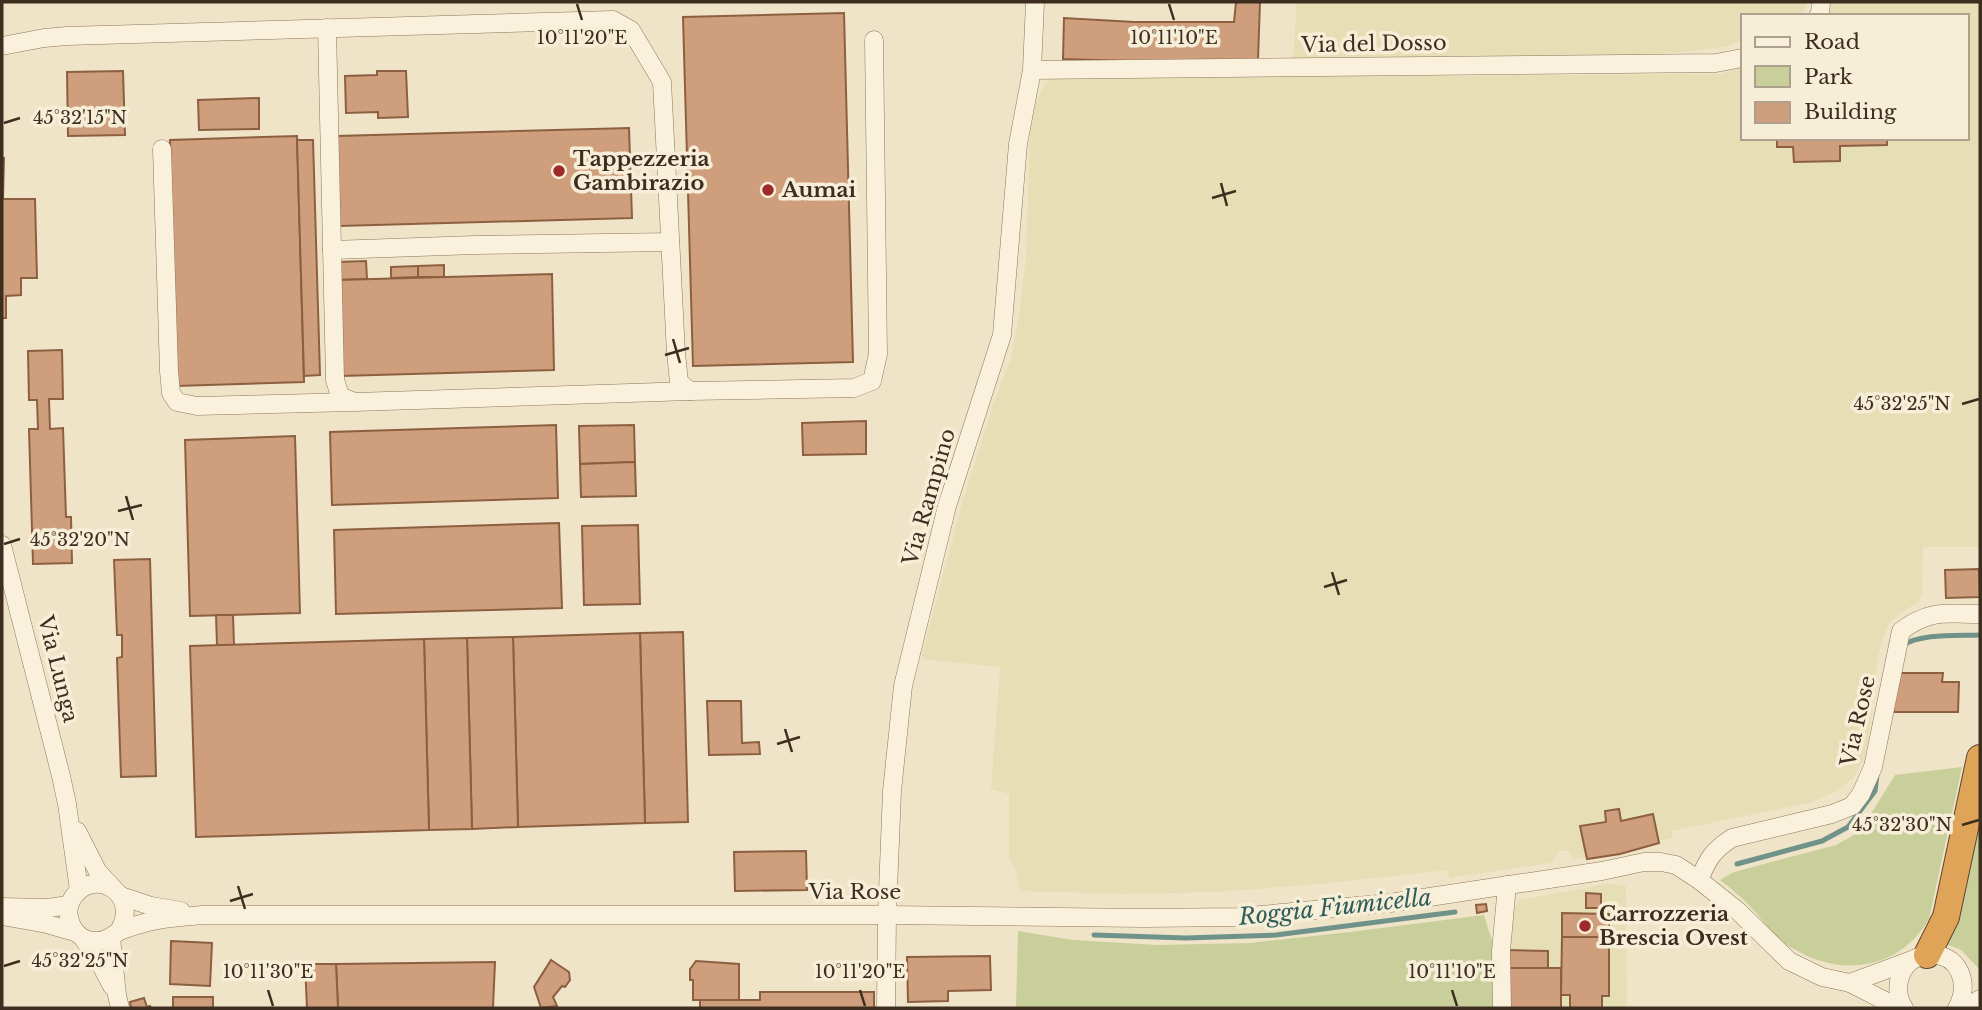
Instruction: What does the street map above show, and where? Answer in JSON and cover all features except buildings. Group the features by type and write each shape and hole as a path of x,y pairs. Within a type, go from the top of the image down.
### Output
{"highway":[{"path":"1920,957 1946,917 1980,758"}],"street":[{"name":"Via Rampino","path":"886,1008 892,791 903,687 947,506 1002,335 1018,144 1032,70 1035,2"},
{"path":"2,46 67,36 613,20 631,30 662,82 679,382 690,391"},
{"path":"327,28 335,380 340,396 355,402"},
{"path":"163,149 169,371 171,393 177,402 222,405 854,388 872,381 878,354 874,40"},
{"name":"Via del Dosso","path":"1032,70 1716,64 1741,58"},
{"path":"332,250 670,242"},
{"name":"Via Lunga","path":"2,545 67,804 79,890"},
{"name":"Via Rose","path":"1699,880 1709,858 1718,847 1732,838 1832,814 1852,806 1861,794 1873,767 1901,631 1914,621 1932,614 1980,614"},
{"name":"Via Lunga","path":"67,804 98,872 117,893"},
{"name":"Via Rose","path":"115,934 150,922 202,915 1239,917 1390,903 1602,871 1644,862 1661,862 1676,865 1699,880 1738,911 1789,961 1822,977 1850,984 1902,1008"},
{"path":"2,916 47,924 79,935 92,941 102,941 115,934 124,923 126,914 117,893 106,885 88,885 73,896 68,914 70,923 79,935 103,967 118,1002"},
{"path":"1502,1008 1502,951 1507,886"},
{"name":"Via Rose","path":"117,893 151,906 202,915"},
{"path":"2,907 47,908 69,905"},
{"path":"115,934 118,1002"},
{"path":"1850,984 1920,957 1942,956 1980,982"},
{"path":"1902,1008 1897,990 1898,978 1904,968 1920,957"},
{"path":"1954,964 1964,987 1963,999 1957,1008"},
{"path":"1964,1008 1980,999"}],"shaded area":[{"path":"1297,2 1807,2 1806,9 1801,14 1741,14 1741,41 1723,47 1648,56 1293,59"},
{"path":"1826,2 1980,2 1980,547 1923,547 1922,594 1918,602 1889,624 1882,641 1869,736 1863,761 1853,778 1835,792 1809,803 1672,831 1672,838 1573,860 1569,851 1559,851 1550,863 1449,878 1448,870 1218,892 1126,894 1020,891 1015,868 1009,858 1009,794 991,789 1000,667 921,659 961,507 995,399 1011,358 1026,256 1030,131 1036,103 1044,86 1052,78 1287,74 1722,74 1741,66 1741,140 1968,140 1968,14 1825,14"},
{"path":"1611,883 1626,886 1627,1008 1497,1008 1513,909 1520,900"}],"green space":[{"path":"1962,767 1929,919 1917,936 1886,958 1869,964 1850,965 1831,964 1812,958 1782,942 1748,904 1720,880 1734,872 1836,845 1852,836 1864,825 1895,775"},
{"path":"1980,785 1980,970 1961,950 1941,942"},
{"path":"1484,915 1494,947 1497,1008 1016,1008 1018,931 1073,940 1157,945 1249,943"}],"waterway":[{"name":"Roggia Fiumicella","path":"1902,646 1929,637 1980,635"},
{"name":"Roggia Fiumicella","path":"1737,864 1822,841 1848,827 1875,791 1877,775"},
{"name":"Roggia Fiumicella","path":"1094,935 1186,938 1276,935 1455,912"}],"place":[{"name":"Tappezzeria Gambirazio","path":"559,171"},
{"name":"Aumai","path":"768,190"},
{"name":"Carrozzeria Brescia Ovest","path":"1585,926"}]}
